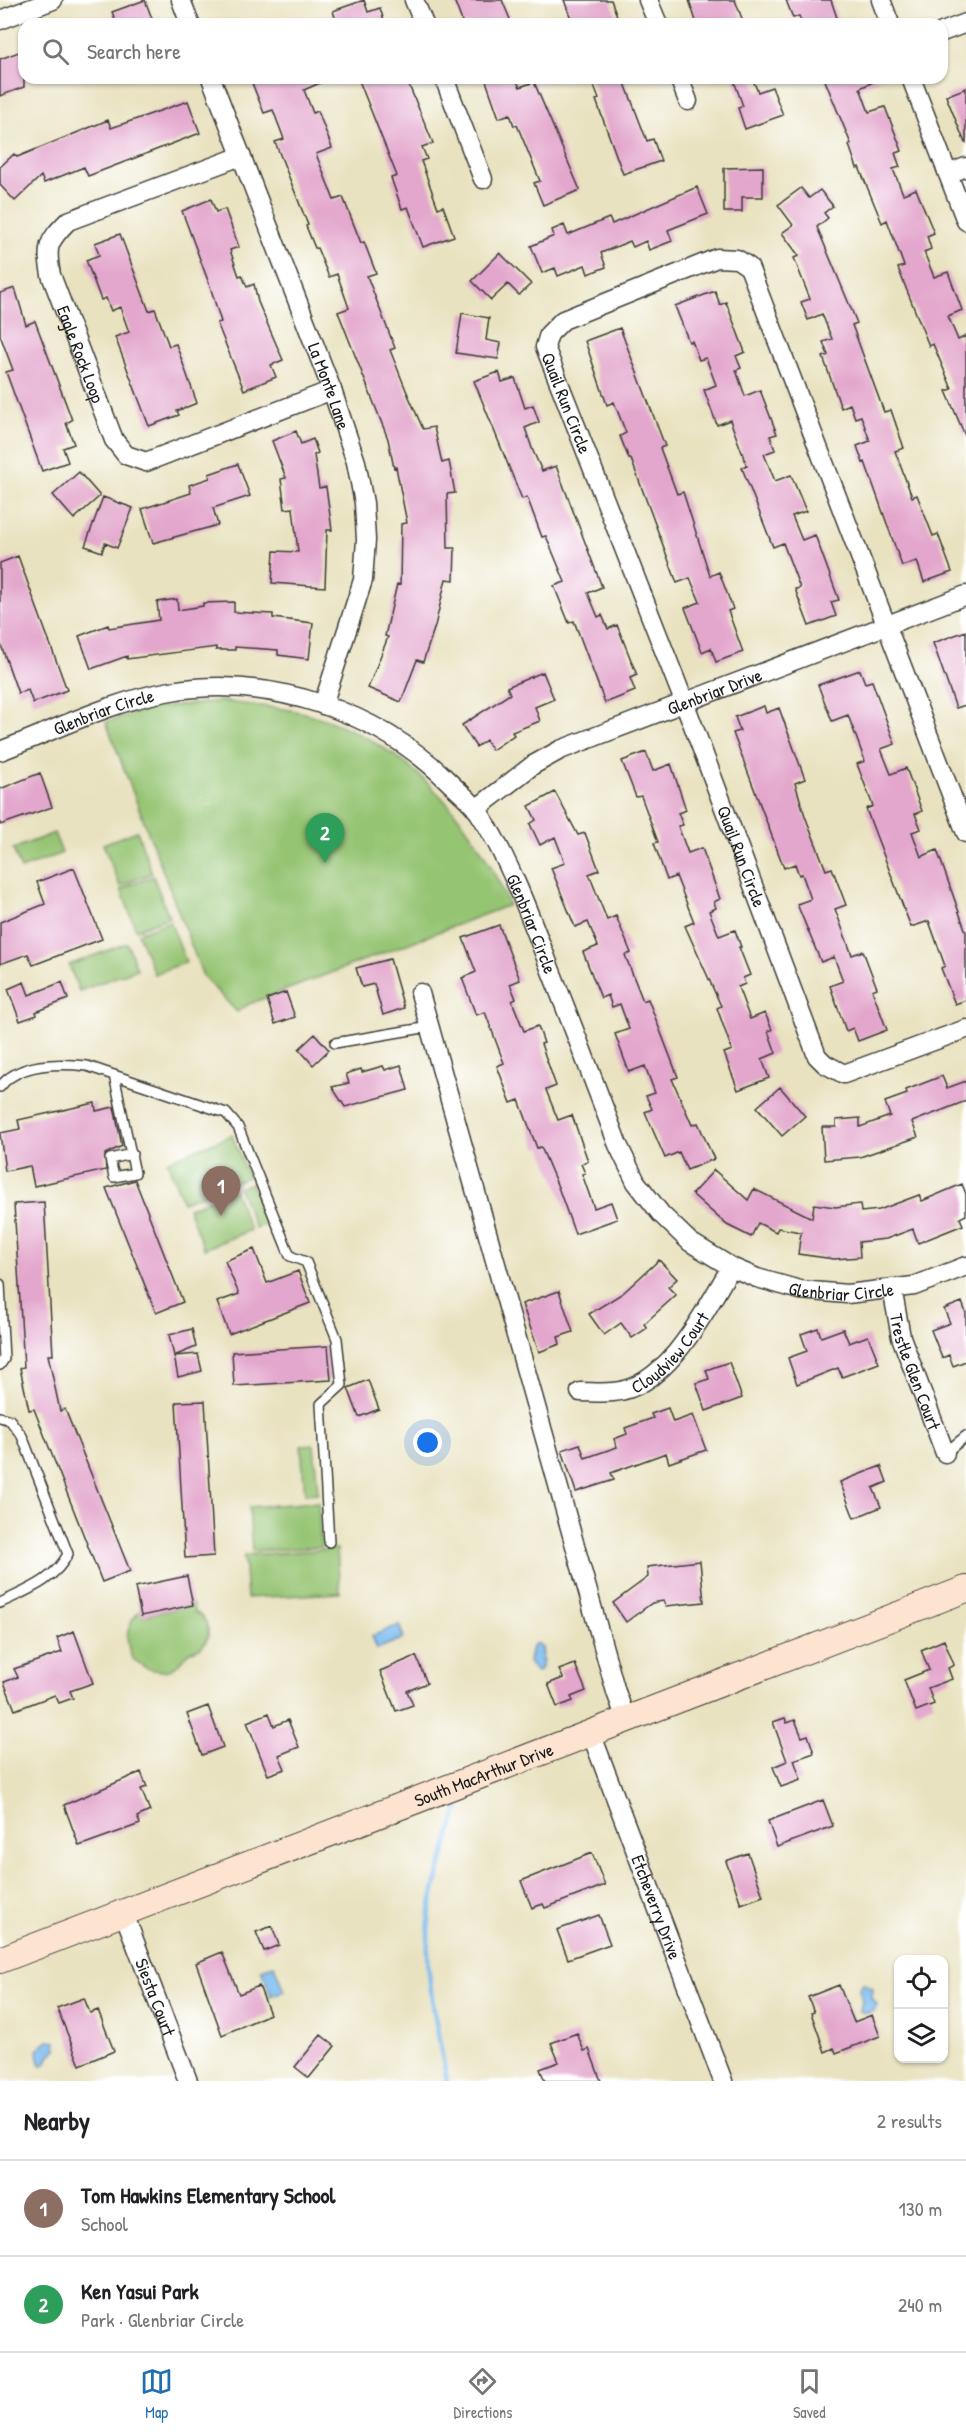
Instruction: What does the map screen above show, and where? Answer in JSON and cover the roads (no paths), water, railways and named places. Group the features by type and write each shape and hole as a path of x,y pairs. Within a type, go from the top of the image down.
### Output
{"street":[{"path":"0,20 53,0"},
{"path":"181,0 188,18"},
{"path":"414,0 422,18"},
{"path":"648,0 656,18"},
{"path":"881,0 888,18"},
{"path":"948,30 966,23"},
{"name":"La Monte Lane","path":"213,84 332,390 356,462 364,503 366,540 363,580 323,705"},
{"path":"446,84 483,179"},
{"path":"681,84 688,101"},
{"path":"913,84 966,221"},
{"name":"Eagle Rock Loop","path":"241,156 68,221 50,242 47,251 51,275 114,440 126,455 146,462 332,390"},
{"path":"948,174 966,167"},
{"name":"Quail Run Circle","path":"966,833 749,267 737,259 717,258 563,320 549,334 545,347 685,704 817,1056 844,1074 966,1029"},
{"name":"Glenbriar Drive","path":"476,808 533,765 560,750 966,595"},
{"name":"Glenbriar Circle","path":"1,748 113,706 170,692 208,688 263,691 323,705 368,723 403,742 433,766 476,808 521,892 614,1134 636,1182 661,1214 690,1242 731,1267 800,1290 847,1294 914,1286 966,1266"},
{"path":"420,993 616,1692 626,1719"},
{"name":"Cloudview Court","path":"580,1392 615,1392 643,1382 662,1366 691,1335 731,1267"},
{"name":"Trestle Glen Court","path":"892,1288 901,1337 945,1453"},
{"name":"South MacArthur Drive","path":"0,1960 966,1589"},
{"name":"Etcheverry Drive","path":"591,1732 723,2081"},
{"name":"Siesta Court","path":"123,1911 188,2081"}],"lane":[{"path":"335,1043 429,1027"},
{"path":"0,1087 20,1072 66,1064 87,1066 226,1113 238,1127 290,1256 306,1262 337,1339 342,1385 321,1404 330,1542"},
{"path":"114,1075 132,1154"},
{"path":"0,1284 4,1359 0,1365"},
{"path":"0,1417 10,1420 22,1436 68,1554 61,1569 47,1580 0,1603"},
{"path":"945,1453 966,1436"}],"water":[{"path":"399,1625 404,1638 377,1649 372,1636"},
{"path":"537,1643 542,1647 543,1658 542,1665 536,1673 529,1662 532,1646"},
{"path":"274,1965 284,1991 271,1996 261,1969"},
{"path":"863,1983 873,1988 872,1998 877,2004 874,2011 865,2014 860,2011 862,2001 859,1988"},
{"path":"48,2041 56,2042 57,2049 50,2055 47,2063 41,2066 37,2050"}],"waterway":[{"path":"447,2081 429,1975 428,1932 433,1896 461,1795"}],"place":[{"name":"Ken Yasui Park","path":"325,863"},
{"name":"Tom Hawkins Elementary School","path":"221,1216"}]}
